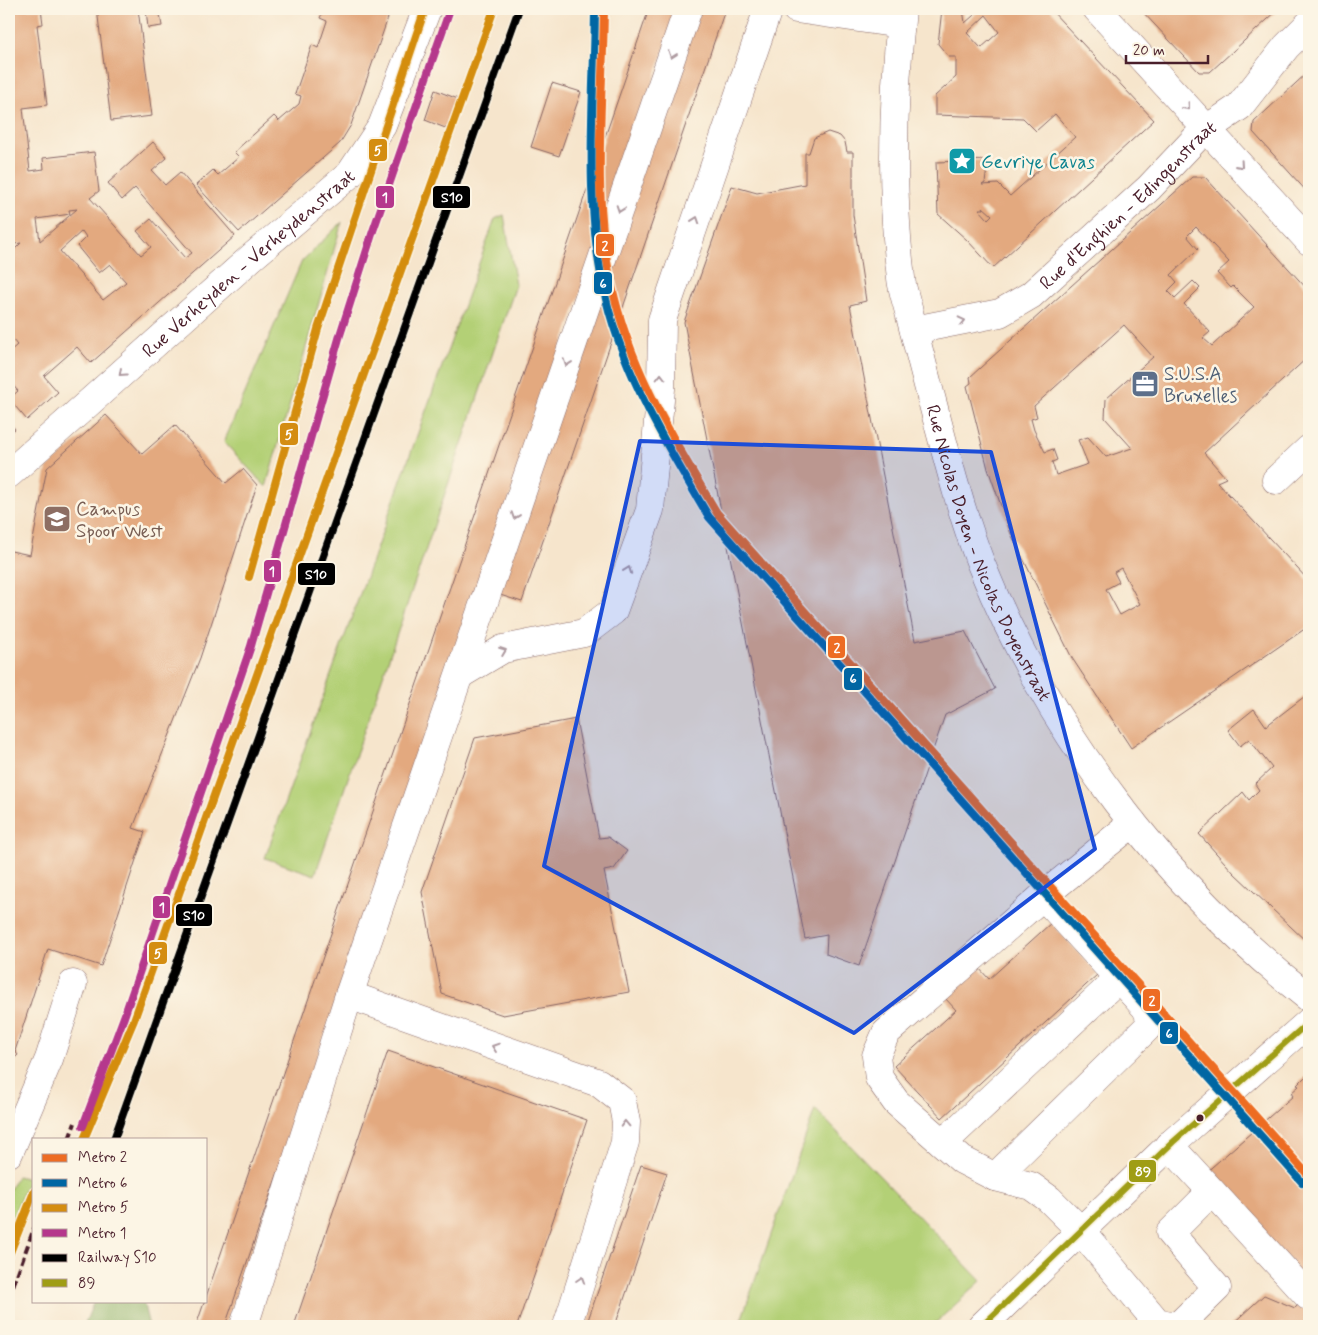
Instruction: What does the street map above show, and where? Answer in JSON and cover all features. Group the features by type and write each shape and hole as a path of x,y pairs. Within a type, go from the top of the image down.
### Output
{"street":[{"name":"Rue Verheyden - Verheydenstraat","path":"9,474 252,257 350,174 382,126 427,9"},
{"path":"244,1326 349,995 461,674 688,9"},
{"path":"461,674 503,650 584,633 613,611 650,510 661,389 662,320 768,9"},
{"path":"796,9 901,16"},
{"path":"1097,9 1309,241"},
{"name":"Rue Nicolas Doyen - Nicolas Doyenstraat","path":"901,16 897,61 895,184 901,280 945,452 985,571 1041,690 1090,764 1133,823 1175,872 1246,944 1309,998"},
{"name":"Rue d'Enghien - Edingenstraat","path":"914,330 970,320 1000,312 1031,294 1110,224 1207,129 1239,107 1286,47 1309,24"},
{"path":"1276,480 1309,449"},
{"path":"1133,823 1043,896 886,1033 876,1056 879,1078 896,1102 962,1160 995,1177 1031,1186 1049,1199 1081,1231 1157,1322 1176,1326 1217,1288 1170,1233 1211,1192"},
{"path":"995,1177 1147,1028 1151,1020 1146,1008 1043,896"},
{"path":"943,1143 1119,978"},
{"path":"9,1153 48,1059 73,984"},
{"path":"349,995 599,1083 622,1101 626,1122 625,1142 567,1326"},
{"path":"982,1326 1169,1145 1309,1022"},
{"path":"1169,1145 1308,1296"}],"highlighted area":[{"path":"640,441 991,452 1095,849 854,1033 544,866"}],"green space":[{"path":"504,215 516,285 315,875 265,858 495,219"},
{"path":"342,222 266,487 224,442 302,261"},
{"path":"815,1109 981,1281 932,1326 739,1326"},
{"path":"17,1176 29,1179 9,1226 9,1191"},
{"path":"94,1302 143,1302 149,1326 84,1326"}],"building":[{"path":"9,9 41,9 43,24 37,25 47,105 23,108 30,171 44,169 43,158 94,152 99,191 90,198 141,255 151,247 137,231 151,219 185,258 192,253 135,188 122,200 108,183 153,142 167,158 152,171 165,185 180,172 235,236 91,363 77,347 44,376 58,392 27,420 9,399 18,391 9,381 9,352 17,345 9,335 9,255 21,243 9,245","holes":["77,209 46,236 40,241 37,219 70,214 69,210","82,231 86,237 77,246 99,273 110,264 126,282 103,300 60,251"]},
{"path":"97,9 138,9 152,116 111,121"},
{"path":"146,9 159,9 162,26 148,28"},
{"path":"324,9 391,9 351,125 340,143 239,232 196,185 213,170 218,175 239,157 234,152 274,116 279,121 299,104 301,96 295,94 312,45 318,48 327,21 320,18"},
{"path":"649,9 678,9 225,1326 196,1326 204,1302 208,1302 208,1291"},
{"path":"697,9 725,10 522,602 497,594"},
{"path":"942,9 963,9 965,23 981,9 1050,9 1154,120 993,268 967,240 938,214 936,162 988,160 985,183 982,185 998,184 1010,196 1075,137 1055,114 1036,131 1023,118 935,115 935,96 956,77 956,57 949,57 938,44","holes":["986,15 999,32 981,48 967,33","983,207 992,215 988,219 979,209 984,209"]},
{"path":"1140,9 1279,9 1210,72 1199,72"},
{"path":"1309,71 1309,194 1253,132 1254,122"},
{"path":"552,83 581,92 559,156 531,147"},
{"path":"435,90 458,99 448,129 425,120"},
{"path":"828,132 840,136 845,142 847,152 853,152 853,215 866,301 850,305 915,641 965,631 995,689 945,715 859,966 826,954 827,935 805,939 684,322 732,186 757,193 805,184 805,153 809,153 814,138"},
{"path":"1192,177 1205,177 1309,291 1309,356 1204,453 1226,478 1217,482 1309,581 1309,626 1131,748 1072,658 1011,534 988,469 967,386 971,383 970,377","holes":["1196,227 1229,262 1217,273 1231,288 1233,286 1254,307 1212,346 1203,338 1210,332 1184,304 1200,288 1193,281 1175,298 1168,291 1177,282 1171,275 1198,249 1187,236","1124,325 1153,357 1106,399 1105,418 1132,448 1106,457 1088,437 1078,440 1088,464 1056,475 1052,462 1057,460 1053,449 1045,452 1034,430 1031,419 1037,417 1034,406","1121,568 1140,604 1120,615 1106,589 1119,582 1114,572"]},
{"path":"106,415 142,454 175,425 226,483 243,469 257,485 200,658 133,828 145,832 101,966 48,949 15,1051 18,1055 9,1063 9,553 11,551 30,555 47,468"},
{"path":"9,422 15,429 9,435"},
{"path":"1309,693 1309,843 1306,846 1309,849 1309,944 1234,873 1199,834 1243,792 1249,800 1259,790 1255,784 1272,768 1249,739 1240,746 1228,730 1254,709 1266,726"},
{"path":"576,719 599,838 608,837 627,851 614,869 604,871 629,992 503,1015 442,994 422,892 475,738"},
{"path":"1051,923 1098,974 942,1118 894,1066 956,1010 945,998 978,967 989,979"},
{"path":"388,1051 587,1120 517,1326 294,1326"},
{"path":"1309,1073 1309,1290 1204,1174 1293,1096 1291,1093"},
{"path":"641,1165 667,1173 615,1326 586,1326"},
{"path":"1264,1295 1295,1308 1309,1295 1309,1326 1285,1326 1282,1323 1279,1326 1230,1326"}],"railway":[{"path":"69,1138 75,1123"},
{"path":"9,1297 32,1234"}],"metro line":[{"name":"5","path":"249,577 318,329 425,9"},
{"name":"5","path":"84,1138 134,1020 494,9"},
{"name":"6","path":"595,9 592,191 594,227 606,299 624,357 636,385 664,439 709,517 1302,1182"},
{"name":"2","path":"604,9 600,118 600,191 607,263 615,299 633,355 645,382 672,436 717,513 1309,1176"},
{"name":"1","path":"83,1126 124,1017 251,646 340,335 373,231 449,12"},
{"name":"5","path":"9,1255 32,1197"}],"rail line":[{"name":"S10","path":"114,1138 519,9"}],"transit line":[{"name":"89","path":"982,1326 1173,1142 1309,1022"}],"place":[{"name":"Gevriye Cavas","path":"962,161"},
{"name":"S.U.S.A Bruxelles","path":"1145,384"},
{"name":"Campus Spoor West","path":"57,519"}]}
